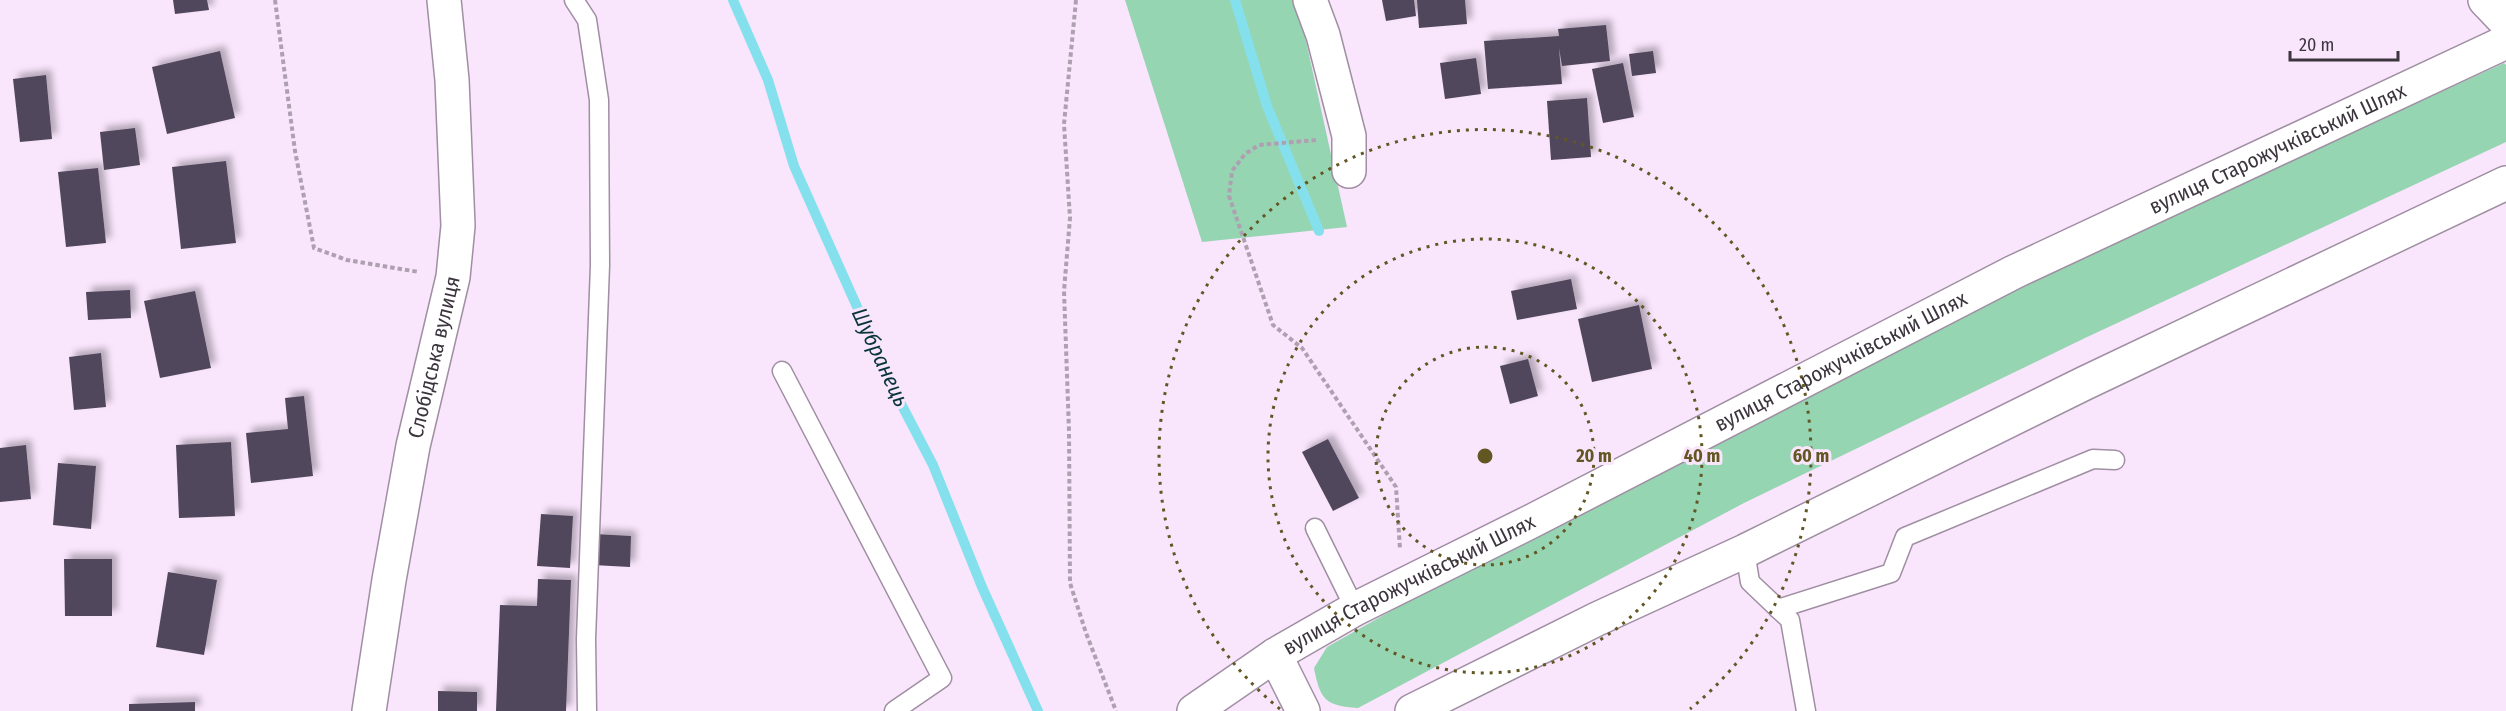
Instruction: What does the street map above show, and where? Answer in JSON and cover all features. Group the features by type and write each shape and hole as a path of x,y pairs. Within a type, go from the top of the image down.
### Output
{"main road":[{"name":"Слобідська вулиця","path":"369,711 413,446 453,277 458,226 452,80 444,0"},
{"path":"1310,0 1323,35 1349,136 1349,171"},
{"path":"2485,0 2506,22"},
{"name":"вулиця Старожучківський Шлях","path":"1194,711 1275,655 1402,584 1532,520 2014,272 2506,42"},
{"path":"1412,711 1597,619 1745,551 2085,383 2506,183"},
{"path":"1275,655 1303,711"}],"lane":[{"path":"574,0 587,20 599,100 600,265 586,639 587,711"},
{"path":"782,371 942,678 894,711"},
{"path":"1778,609 1891,573 1905,537 2093,459 2115,460"},
{"path":"1315,528 1355,609"},
{"path":"1745,551 1750,582 1790,620 1806,711"}],"path":[{"path":"275,0 295,152 314,248 347,260 453,277"},
{"path":"1076,0 1064,124 1070,218 1064,291 1068,387 1070,583 1086,633 1116,711"},
{"path":"1311,141 1259,145 1245,154 1232,171 1229,196 1273,325 1302,348 1396,487 1402,584"}],"green space":[{"path":"1125,0 1293,0 1302,23 1347,227 1202,242"},
{"path":"2504,63 2506,65 2506,142 2085,338 1744,503 1358,708 1331,703 1322,694 1314,668 1327,647 1552,520 2033,278"}],"building":[{"path":"173,0 207,0 209,10 175,14"},
{"path":"1382,0 1414,0 1416,16 1386,21"},
{"path":"1417,0 1465,0 1467,24 1419,28"},
{"path":"1606,25 1610,61 1562,66 1559,48 1562,84 1488,89 1484,41 1559,36 1558,29"},
{"path":"220,51 235,118 167,134 152,67"},
{"path":"1653,51 1656,73 1632,76 1629,54"},
{"path":"1476,58 1481,94 1445,99 1440,63"},
{"path":"1623,63 1634,117 1603,123 1592,69"},
{"path":"46,75 52,139 20,142 13,79"},
{"path":"1587,98 1591,157 1551,160 1547,101"},
{"path":"135,128 140,165 104,170 100,132"},
{"path":"226,161 236,243 181,249 172,167"},
{"path":"98,168 106,243 66,247 58,172"},
{"path":"1571,279 1577,309 1517,320 1511,291"},
{"path":"130,290 131,318 88,320 86,292"},
{"path":"195,291 211,368 160,378 144,301"},
{"path":"1639,305 1652,369 1592,382 1578,319"},
{"path":"101,353 106,407 74,410 69,357"},
{"path":"1528,359 1538,396 1510,404 1500,366"},
{"path":"304,396 313,476 251,483 246,433 288,429 285,398"},
{"path":"1328,439 1359,498 1333,511 1302,452"},
{"path":"231,442 235,516 179,518 176,445"},
{"path":"26,445 31,499 0,502 0,448"},
{"path":"58,463 96,466 91,529 53,525"},
{"path":"541,514 573,516 570,568 537,566"},
{"path":"595,534 631,536 630,567 593,565"},
{"path":"64,559 112,559 112,616 65,616"},
{"path":"168,572 217,580 204,655 156,647"},
{"path":"538,579 571,580 566,711 496,711 500,605 537,606"},
{"path":"438,691 477,692 477,711 438,711"},
{"path":"195,702 195,711 129,711 129,704"}],"waterway":[{"name":"Шубранець","path":"733,0 768,80 794,166 897,396 933,465 982,587 1038,711"},
{"path":"1235,0 1267,106 1319,231"}]}
